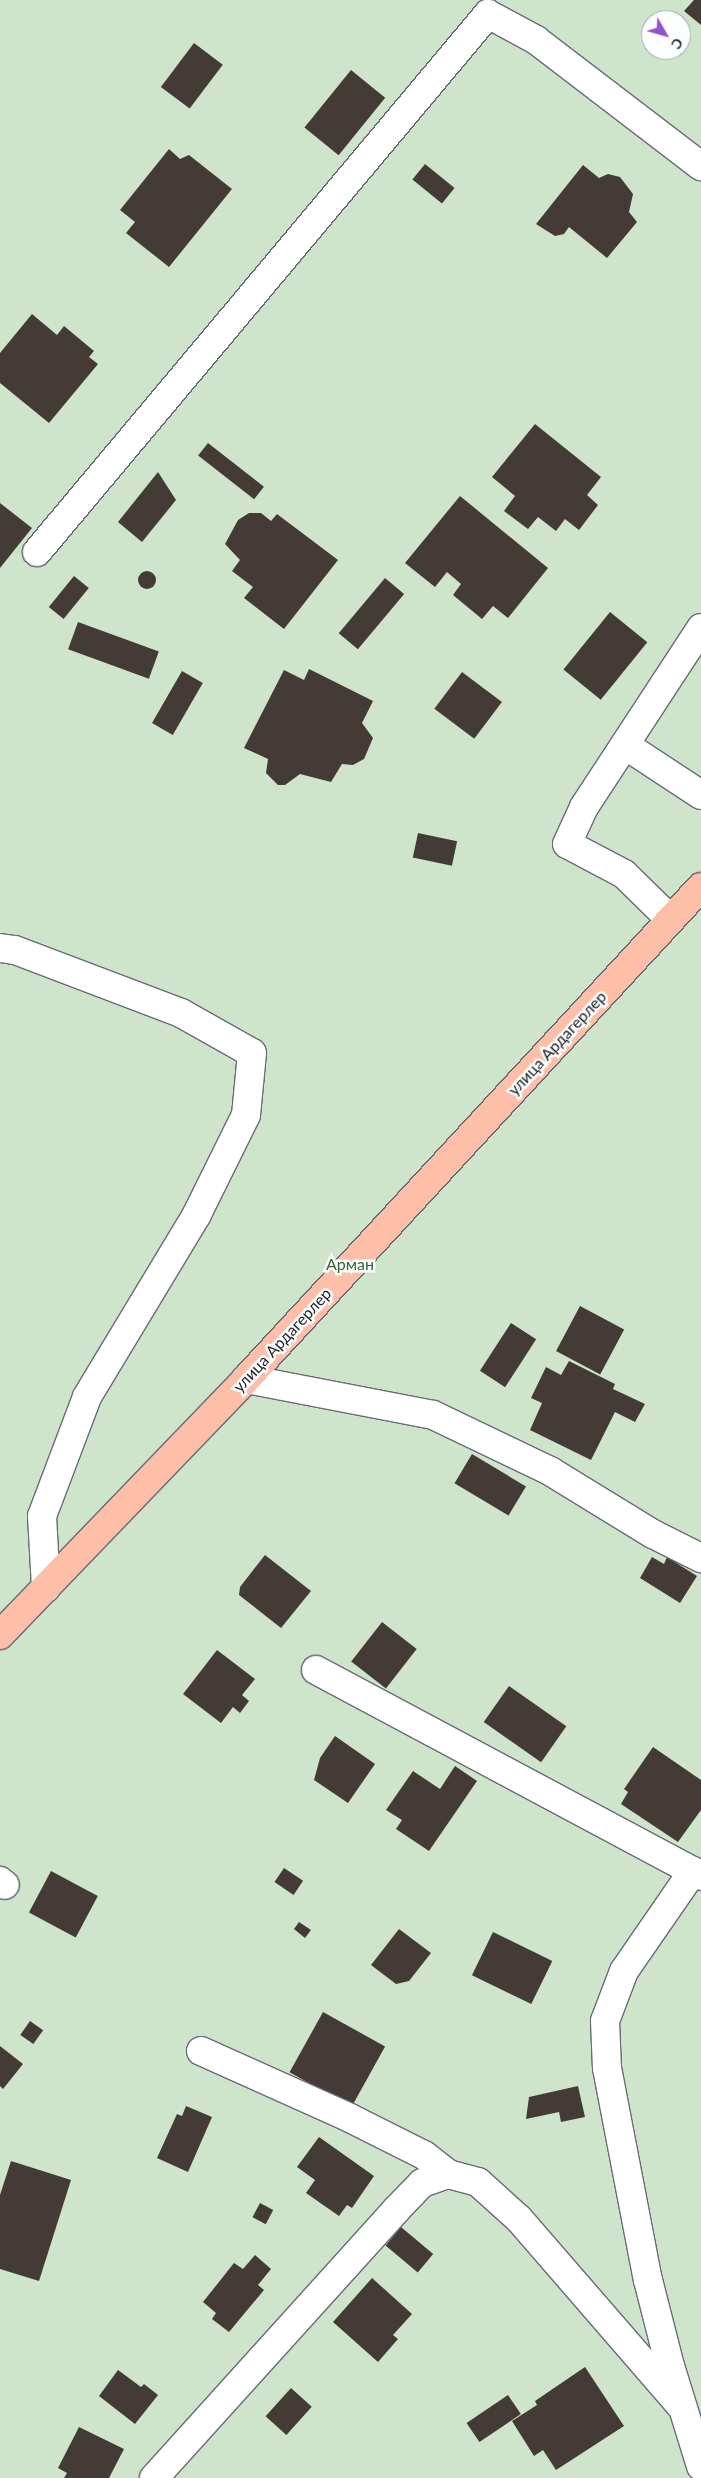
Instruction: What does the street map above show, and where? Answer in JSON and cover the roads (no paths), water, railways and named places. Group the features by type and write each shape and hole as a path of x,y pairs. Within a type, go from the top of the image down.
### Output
{"main road":[{"name":"улица Ардагерлер","path":"0,1635 246,1379 701,886"}],"street":[{"path":"37,552 494,7 701,166"},
{"path":"670,920 624,874 567,844 584,807 701,628"},
{"path":"625,744 701,795"},
{"path":"0,948 15,950 181,1013 252,1053 246,1115 196,1216 87,1397 42,1516 46,1588"},
{"path":"246,1379 433,1415 550,1471 653,1534 701,1558"},
{"path":"316,1670 697,1874 624,1971 605,2021 607,2068 648,2280 682,2407 701,2466"},
{"path":"201,2051 358,2122 424,2155 448,2174 478,2182 519,2219 682,2407"},
{"path":"154,2478 422,2183 448,2174"}],"park label":[{"name":"Арман","path":"350,1264"}]}
